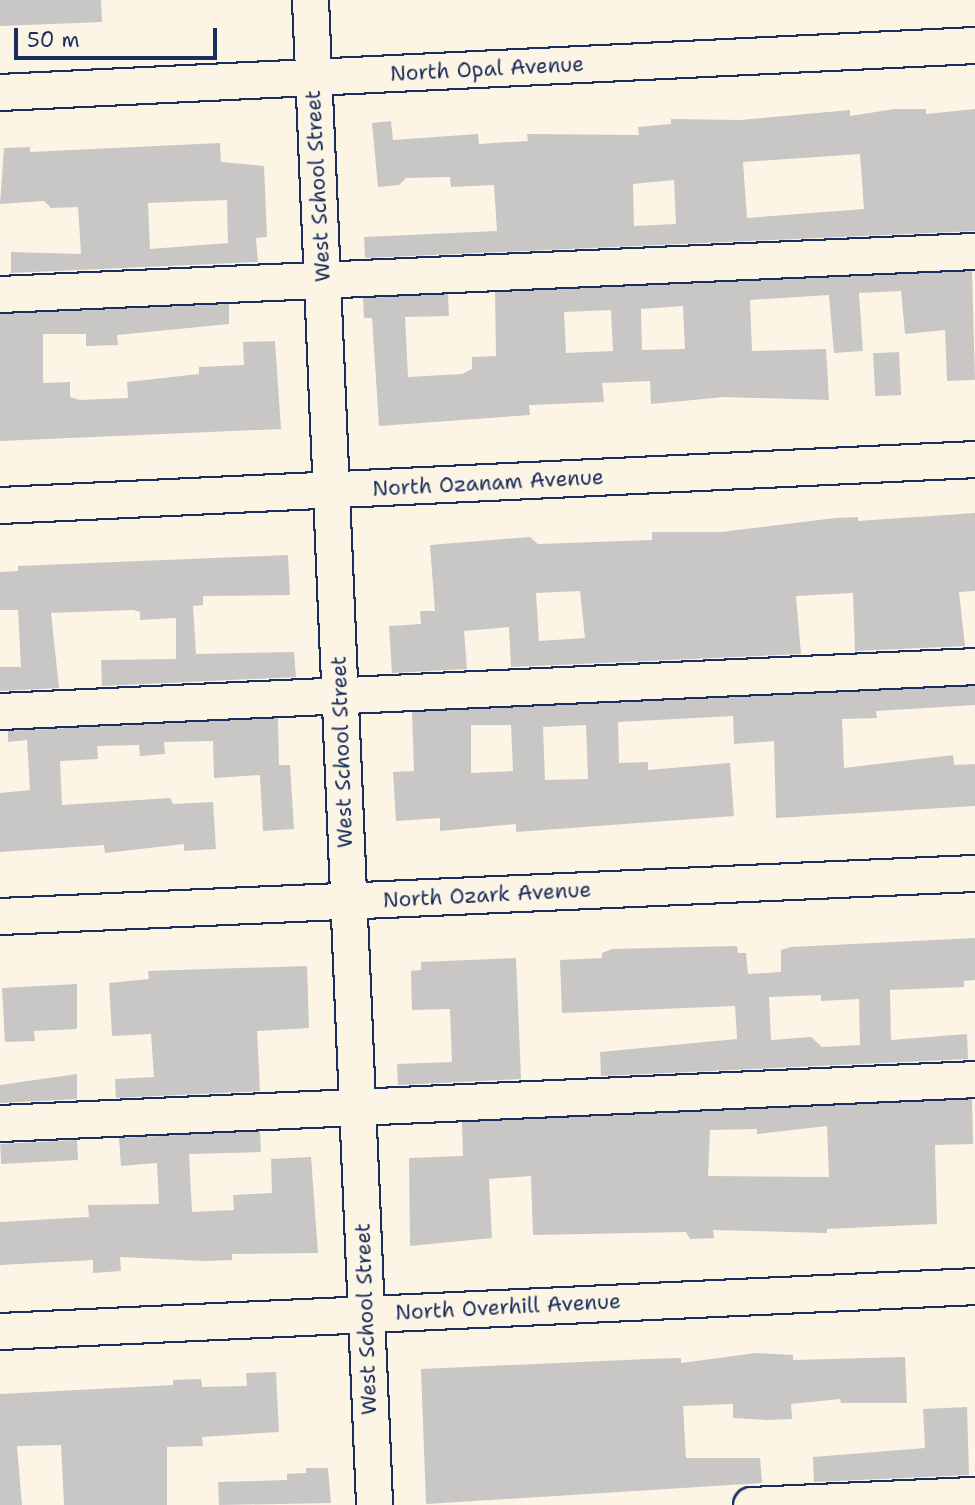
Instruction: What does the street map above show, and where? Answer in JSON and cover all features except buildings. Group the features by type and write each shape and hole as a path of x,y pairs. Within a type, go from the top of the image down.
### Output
{"street":[{"name":"West School Street","path":"310,0 374,1505"},
{"name":"North Opal Avenue","path":"0,92 975,45"},
{"path":"0,294 975,251"},
{"name":"North Ozanam Avenue","path":"0,505 975,459"},
{"path":"0,711 975,666"},
{"name":"North Ozark Avenue","path":"0,916 975,873"},
{"path":"0,1123 975,1079"},
{"name":"North Overhill Avenue","path":"0,1331 975,1286"},
{"path":"751,1505 975,1495"}]}
